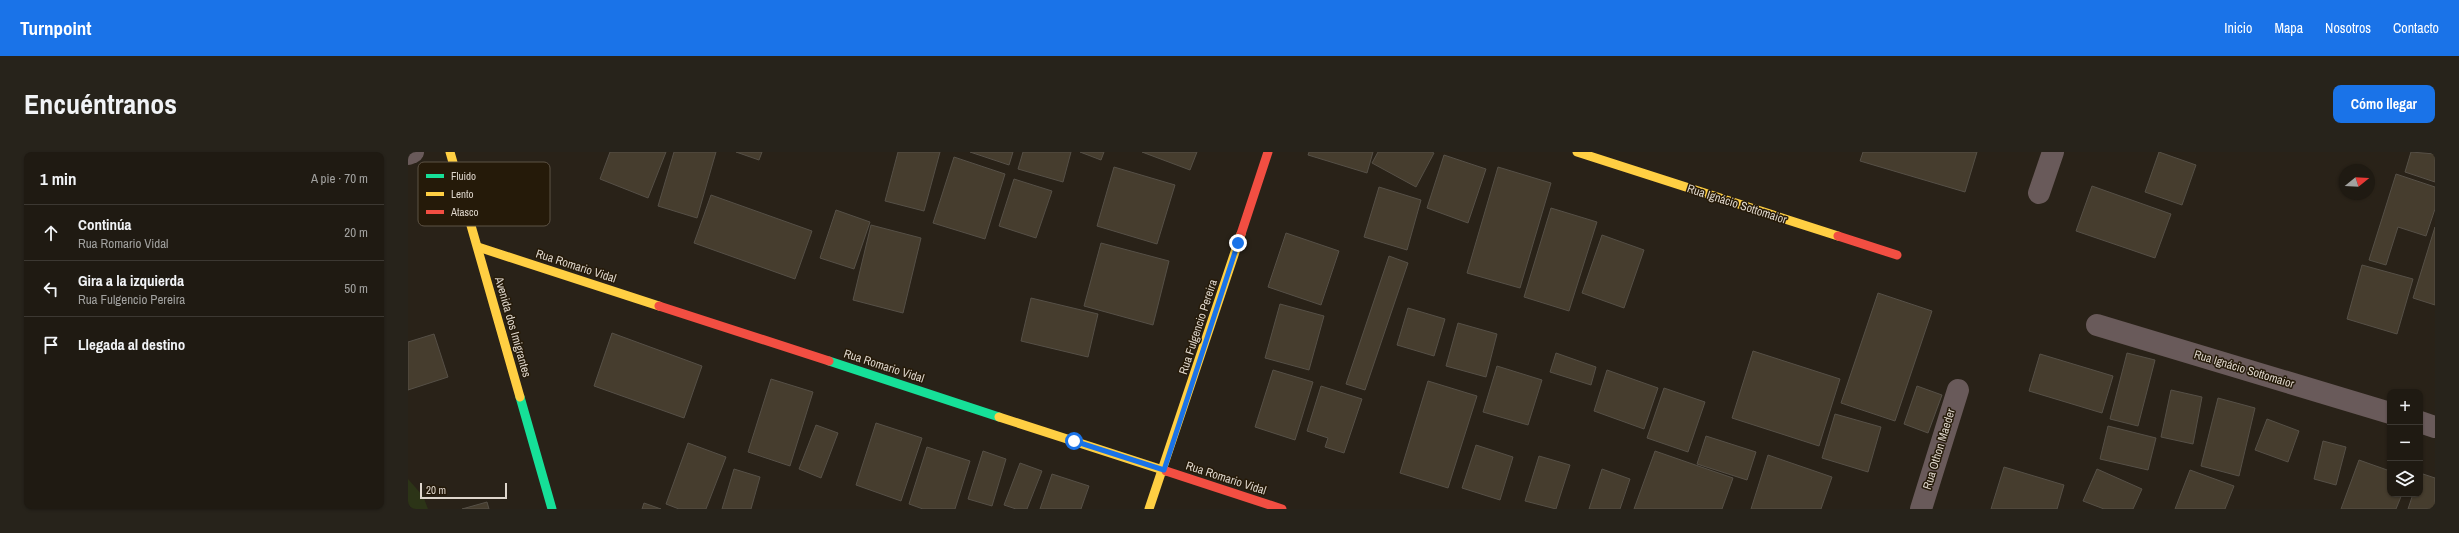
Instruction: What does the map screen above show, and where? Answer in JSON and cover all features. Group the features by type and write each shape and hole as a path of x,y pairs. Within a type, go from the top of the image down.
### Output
{"street":[{"path":"408,154 414,152"},
{"name":"Avenida dos Imigrantes","path":"450,152 453,162"},
{"name":"Rua Fulgencio Pereira","path":"1149,509 1164,470 1268,152"},
{"name":"Rua Ignácio Sottomaior","path":"1577,152 1897,255"},
{"path":"2039,193 2053,152"},
{"name":"Avenida dos Imigrantes","path":"472,226 552,509"},
{"name":"Rua Romario Vidal","path":"478,247 1282,509"},
{"name":"Rua Ignácio Sottomaior","path":"2097,325 2387,412"},
{"name":"Rua Othon Maeder","path":"1921,509 1958,390"},
{"path":"2423,423 2435,427"}],"green space":[{"path":"408,479 423,496 428,509 408,509"}],"building":[{"path":"610,152 666,152 648,198 600,179"},
{"path":"674,152 716,152 697,218 658,206"},
{"path":"736,152 762,152 759,160"},
{"path":"898,152 940,152 924,211 885,201"},
{"path":"970,152 1013,152 1009,165"},
{"path":"1023,152 1071,152 1063,182 1018,169"},
{"path":"1080,152 1104,152 1101,160"},
{"path":"1142,152 1197,152 1190,170"},
{"path":"1309,152 1373,152 1367,173 1308,155"},
{"path":"1378,152 1434,153 1416,187 1372,163"},
{"path":"1863,152 1977,152 1965,192 1860,161"},
{"path":"2159,152 2196,165 2182,205 2145,192"},
{"path":"2411,152 2435,154 2435,182 2405,172"},
{"path":"1444,155 1486,169 1468,223 1427,208"},
{"path":"954,157 1005,174 985,239 933,223"},
{"path":"1114,167 1175,185 1157,244 1097,226"},
{"path":"1498,167 1551,183 1520,288 1467,273"},
{"path":"2396,174 2435,187 2435,209 2426,236 2398,227 2386,265 2369,260"},
{"path":"1014,179 1052,191 1036,238 999,226"},
{"path":"2092,186 2171,214 2155,258 2076,231"},
{"path":"1379,187 1421,200 1407,250 1364,237"},
{"path":"711,195 812,231 795,279 694,243"},
{"path":"1551,208 1597,222 1569,311 1524,297"},
{"path":"836,210 870,222 854,269 820,258"},
{"path":"871,225 921,238 903,313 853,300"},
{"path":"2435,227 2435,305 2413,298"},
{"path":"1286,233 1339,251 1321,305 1268,287"},
{"path":"1602,235 1644,250 1624,308 1582,293"},
{"path":"1101,243 1169,261 1153,325 1084,306"},
{"path":"1389,256 1408,263 1365,390 1346,384"},
{"path":"2362,265 2413,279 2397,334 2347,319"},
{"path":"1878,293 1932,311 1895,421 1841,403"},
{"path":"1031,298 1098,314 1088,357 1021,341"},
{"path":"1280,304 1324,316 1309,370 1265,358"},
{"path":"1408,308 1445,319 1434,356 1397,345"},
{"path":"1458,323 1497,334 1486,377 1446,366"},
{"path":"612,333 702,366 684,418 594,386"},
{"path":"434,334 448,377 408,390 408,342"},
{"path":"1753,351 1840,379 1819,446 1732,418"},
{"path":"1556,353 1596,367 1591,385 1550,372"},
{"path":"2127,353 2155,360 2138,426 2110,419"},
{"path":"2040,354 2113,376 2102,413 2029,391"},
{"path":"1497,366 1542,380 1528,425 1483,412"},
{"path":"1273,370 1313,382 1295,440 1255,427"},
{"path":"1607,370 1658,388 1644,429 1594,411"},
{"path":"771,379 813,392 790,466 748,452"},
{"path":"1428,381 1477,396 1448,488 1400,473"},
{"path":"1321,386 1362,399 1344,453 1325,447 1328,438 1307,431"},
{"path":"1917,386 1942,395 1928,433 1904,424"},
{"path":"1664,388 1705,402 1688,452 1647,438"},
{"path":"2171,390 2202,397 2193,444 2161,437"},
{"path":"2218,398 2255,408 2239,476 2201,466"},
{"path":"1835,414 1881,427 1868,472 1822,458"},
{"path":"2267,419 2299,431 2288,462 2255,450"},
{"path":"876,423 922,438 901,501 856,485"},
{"path":"816,425 838,433 821,478 799,469"},
{"path":"2108,426 2156,438 2148,470 2100,459"},
{"path":"1706,436 1756,452 1747,480 1697,464"},
{"path":"2323,441 2346,447 2336,485 2314,479"},
{"path":"688,443 726,457 706,509 679,509 666,504"},
{"path":"1476,445 1513,457 1500,500 1462,488"},
{"path":"927,447 970,461 955,509 923,509 909,504"},
{"path":"983,451 1006,459 992,506 968,499"},
{"path":"1655,451 1733,478 1722,509 1634,509"},
{"path":"1768,455 1832,477 1821,509 1751,509"},
{"path":"1539,456 1570,465 1556,509 1525,501"},
{"path":"2359,460 2387,470 2387,497 2401,497 2396,509 2341,509"},
{"path":"1020,463 1042,471 1027,509 1016,509 1004,505"},
{"path":"2004,467 2064,485 2057,509 1991,509"},
{"path":"734,469 760,477 751,509 722,509"},
{"path":"1602,469 1630,479 1620,509 1589,509"},
{"path":"2097,469 2142,489 2133,509 2104,509 2083,501"},
{"path":"2190,470 2234,486 2225,509 2175,509"},
{"path":"1052,474 1089,486 1081,509 1040,509"},
{"path":"2423,474 2435,478 2435,509 2408,509 2412,497 2423,497"},
{"path":"487,502 489,509 462,509"},
{"path":"644,503 661,509 642,509"}],"traffic: fast":[{"path":"829,361 999,417"},
{"path":"520,397 552,509"}],"traffic: slow":[{"path":"450,152 453,162"},
{"path":"1577,152 1838,236"},
{"path":"471,226 520,397"},
{"path":"1149,509 1241,234"},
{"path":"478,247 659,306"},
{"path":"999,417 1166,471"}],"traffic: jam":[{"path":"1241,234 1268,152"},
{"path":"1838,236 1897,255"},
{"path":"659,306 829,361"},
{"path":"1166,471 1282,509"}],"route":[{"path":"1074,441 1164,470 1238,243"}]}
